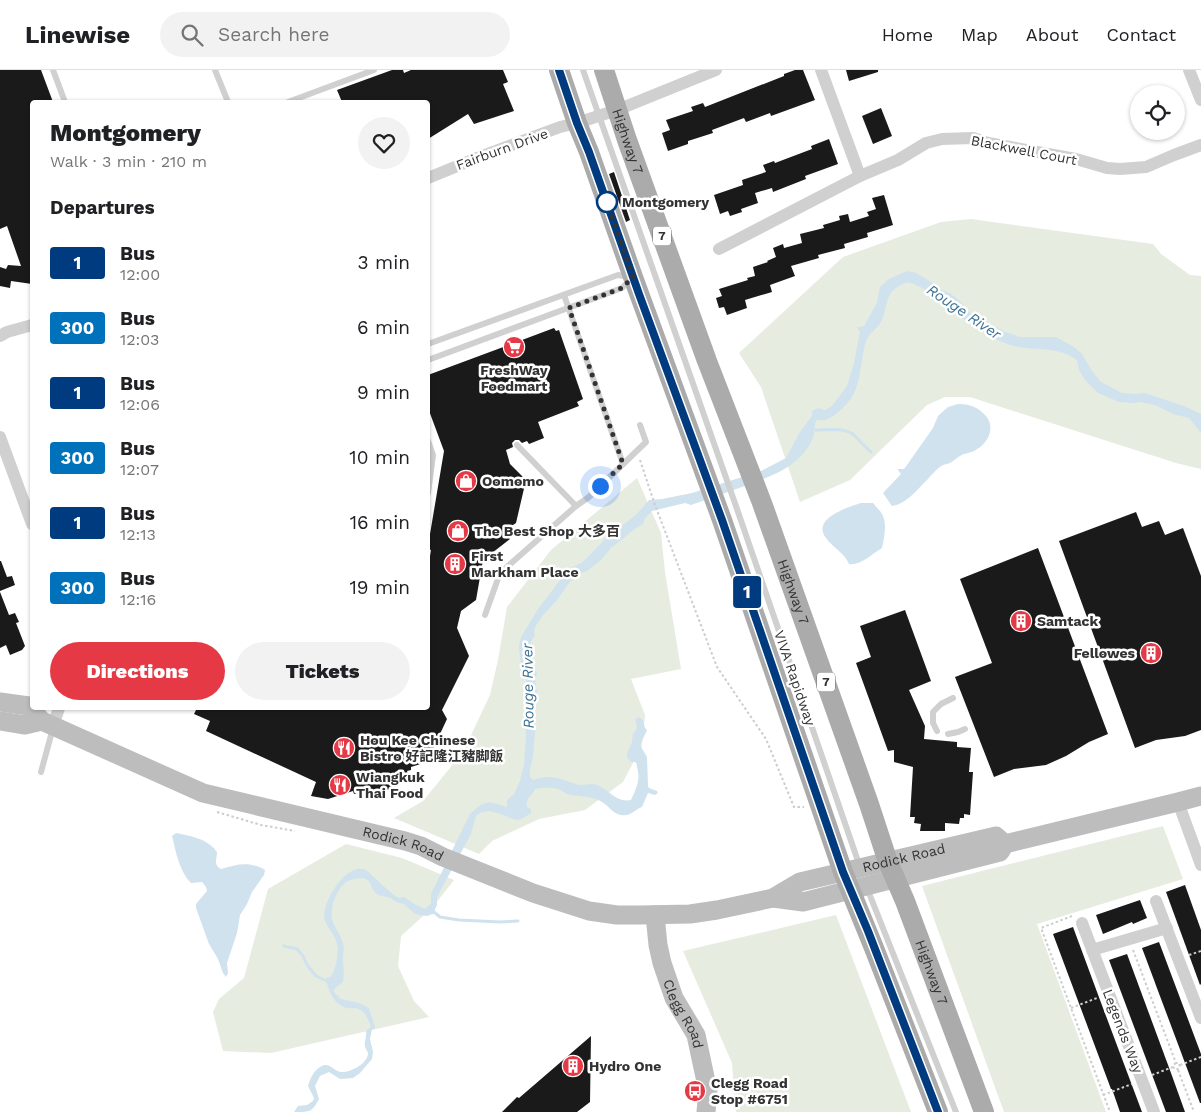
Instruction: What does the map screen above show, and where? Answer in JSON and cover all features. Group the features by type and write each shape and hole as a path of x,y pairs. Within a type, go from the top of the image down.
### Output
{"main road":[{"path":"559,70 633,277 713,468 730,514 855,878 938,1112"},
{"name":"Highway 7","path":"604,70 608,114 762,503 892,870 984,1112"},
{"name":"Rodick Road","path":"0,702 30,707"},
{"name":"Rodick Road","path":"33,710 48,724 204,793 422,846 443,857 522,888 589,911 617,915 690,914 773,898 803,902 855,878 892,870 996,836 1004,844 1201,796"},
{"path":"0,722 25,725 48,724"},
{"name":"Clegg Road","path":"655,915 662,963 674,998 696,1035 708,1091 706,1112"}],"street":[{"name":"Fairburn Drive","path":"430,177 490,152 560,127 608,114 716,70"},
{"path":"821,70 860,176"},
{"path":"1190,70 1201,100"},
{"name":"Blackwell Court","path":"718,249 860,176 898,160 926,143 942,139 973,138 988,143 1076,159 1107,168 1120,169 1146,167 1201,145"},
{"path":"0,336 30,326"},
{"path":"0,437 30,519"},
{"path":"48,724 57,710"},
{"path":"1178,802 1201,866"},
{"path":"1156,901 1201,1018"},
{"name":"Legends Way","path":"1082,923 1154,1112"},
{"path":"1092,950 1167,928"}],"lane":[{"path":"53,70 64,100"},
{"path":"215,70 227,100"},
{"path":"293,100 374,70"},
{"path":"583,70 608,114 713,468"},
{"path":"430,343 618,275 633,277"},
{"path":"430,359 622,288 633,277"},
{"path":"564,295 623,464"},
{"path":"485,615 500,573 576,506 589,497 646,442 640,425"},
{"path":"516,446 576,506"},
{"path":"430,447 433,455 430,477"},
{"path":"937,730 933,723 933,712 941,704 953,698"},
{"path":"41,772 48,724"},
{"path":"948,734 965,729"},
{"path":"855,878 956,1112"}],"path":[{"path":"642,469 718,667 766,739 794,807 804,807"},
{"path":"1082,923 1072,916 1041,928 1110,1112"},
{"path":"1129,939 1176,1062 1180,1065"},
{"path":"1071,1008 1109,994"},
{"path":"1178,1069 1180,1065 1201,1057"},
{"path":"1174,1067 1173,1065 1176,1062"},
{"path":"1104,1095 1174,1067 1174,1069 1178,1069 1194,1112"}],"shaded area":[{"path":"971,219 1153,244 1161,254 1190,275 1201,276 1201,469 1176,463 970,397 945,397 927,405 850,480 800,502 761,387 739,353 843,257 941,222"},
{"path":"637,478 661,533 665,572 681,669 631,679 645,715 642,746 623,782 585,810 539,819 492,841 479,854 394,818 423,801 463,752 490,695 507,607 551,550"},
{"path":"1163,826 1183,879 1037,924 1106,1112 1004,1112 922,886"},
{"path":"346,844 402,858 454,880 432,908 401,936 398,966 414,1001 429,1017 271,1053 223,1051 213,1012 219,999 244,978 268,889"},
{"path":"836,915 911,1112 736,1112 732,1063 683,951"}],"water":[{"name":"Rouge River","path":"907,271 916,273 938,288 951,294 960,301 973,317 984,320 1005,332 1020,337 1056,337 1074,347 1082,354 1101,382 1122,393 1145,393 1184,406 1201,414 1201,433 1189,418 1173,414 1155,405 1140,402 1119,402 1098,393 1085,380 1079,370 1077,360 1070,356 1055,351 1014,346 1005,343 974,326 939,298 921,287 908,283 896,288 890,295 882,320 866,341 859,379 854,394 848,403 835,415 827,419 816,420 812,439 798,459 781,471 762,480 691,505 685,503 652,511 645,518 643,524 611,548 601,560 587,571 572,579 535,627 535,635 530,644 537,674 535,679 537,693 534,710 536,720 530,777 533,780 552,777 580,785 595,784 621,800 631,800 637,786 638,775 637,764 627,758 627,754 637,726 635,719 639,717 643,720 647,730 640,745 647,757 648,786 658,793 655,795 648,793 642,807 624,815 616,813 599,800 570,795 558,789 549,788 535,789 527,801 527,807 531,809 531,813 518,820 489,811 482,812 477,815 471,834 437,897 437,905 434,912 428,916 415,914 404,904 378,895 373,890 369,881 363,878 357,878 344,884 335,898 332,909 332,919 344,948 343,982 334,989 334,992 341,999 359,1003 369,1008 375,1027 372,1029 370,1039 373,1052 372,1059 353,1078 340,1079 329,1072 320,1076 315,1086 319,1099 315,1107 308,1111 294,1112 298,1106 307,1105 313,1101 314,1098 308,1086 318,1068 326,1065 341,1072 349,1071 365,1061 368,1054 365,1047 366,1031 371,1027 366,1015 360,1010 338,1004 326,981 326,978 331,977 333,972 338,951 334,936 324,916 332,892 344,876 351,871 366,870 395,896 399,898 404,897 425,909 431,903 431,894 470,814 479,806 490,802 507,806 507,800 514,794 520,781 524,765 525,711 528,693 526,673 521,664 519,647 521,637 538,609 571,568 588,557 608,536 636,515 649,500 692,493 761,471 786,458 800,432 812,416 812,411 818,408 825,410 832,406 847,386 860,332 857,327 864,326 877,303 880,287 889,279"},
{"path":"958,404 974,407 986,416 990,426 987,440 974,451 941,466 910,497 902,503 892,506 883,493 901,474 898,469 904,469 933,428 938,416 948,407"},
{"path":"861,503 873,503 882,514 885,524 884,540 882,548 862,561 849,564 844,556 826,538 823,525 833,515"},
{"path":"176,833 199,839 209,844 217,852 216,864 221,869 249,864 265,870 264,875 252,892 240,915 237,933 227,963 228,973 226,977 209,944 196,908 196,904 207,891 206,887 202,882 191,883 184,873 178,861 172,836"}],"building":[{"path":"0,70 41,70 52,100 30,100 30,284 11,281 10,288 0,286 0,267 6,269 8,265 21,266 7,226 0,229"},
{"path":"392,70 403,70 404,73 411,70 503,70 508,82 503,84 514,111 474,124 468,114 430,138 430,100 341,100 337,90"},
{"path":"795,70 803,70 815,100 771,116 770,113 746,122 744,118 712,130 713,133 688,141 688,144 668,151 662,133 670,130 666,120 693,111 691,107 703,103 705,107"},
{"path":"846,70 878,70 878,72 849,81"},
{"path":"881,108 892,136 873,144 862,116"},
{"path":"829,139 838,164 805,176 806,179 773,192 772,188 755,193 758,203 741,209 742,212 730,216 728,211 720,214 714,195 743,185 742,180 766,172 763,165 774,161 775,163 812,149 811,146"},
{"name":"Montgomery","path":"614,172 630,220 626,222 609,174"},
{"path":"884,195 893,225 867,233 868,237 844,244 845,248 818,255 819,258 791,266 795,276 770,285 772,292 745,300 747,308 727,315 724,307 719,308 716,298 722,296 719,289 755,276 753,267 776,257 773,248 783,244 784,248 802,243 800,234 824,228 823,225 840,220 839,216 848,214 850,222 869,216 867,212 876,209 872,198"},
{"name":"First Markham Place","path":"554,328 556,331 559,330 583,399 577,402 579,406 538,422 544,438 529,444 527,441 522,443 519,440 515,440 512,443 513,447 506,450 510,464 526,480 516,523 504,531 510,539 483,560 476,600 461,611 457,628 469,656 442,710 447,719 427,762 411,767 411,770 407,771 408,774 403,776 404,779 398,781 390,789 377,793 360,795 360,792 354,794 353,791 328,799 311,796 316,782 206,731 210,721 194,714 196,710 430,710 430,534 444,451 430,413 430,374"},
{"name":"Fellowes","path":"1136,512 1142,527 1159,521 1165,535 1183,528 1201,576 1201,730 1185,736 1156,740 1135,748 1059,541"},
{"name":"Samtack","path":"1038,548 1108,734 1046,765 1014,769 994,777 955,677 992,663 960,579"},
{"path":"0,561 7,577 12,576 15,585 0,591"},
{"path":"0,592 9,615 15,613 19,622 16,623 25,646 22,650 10,655 6,645 0,648"},
{"path":"905,610 931,681 909,690 925,726 924,739 957,742 957,747 971,748 969,772 973,772 970,815 964,814 964,818 960,818 959,824 945,823 945,831 920,831 921,824 914,823 915,817 910,817 913,767 894,762 894,750 888,751 856,663 871,657 860,626"},
{"path":"1185,885 1201,930 1200,985 1166,892"},
{"path":"1140,900 1147,918 1103,934 1096,915"},
{"path":"1073,927 1142,1112 1120,1112 1053,934"},
{"path":"1159,942 1201,1054 1201,1103 1142,948"},
{"path":"1127,954 1185,1112 1166,1112 1109,960"},
{"name":"Hydro One","path":"591,1036 590,1102 577,1112 502,1112 517,1097 519,1098"}],"waterway":[{"path":"816,430 850,432 871,452"},
{"path":"431,913 434,912 440,917 459,920 518,921"},
{"path":"284,946 297,949 316,976 329,982"}],"bus line":[{"name":"1","path":"559,70 722,520 843,872 868,931 938,1112"}],"place":[{"name":"Montgomery","path":"607,202"},
{"name":"FreshWay Foodmart","path":"514,347"},
{"name":"Oomomo","path":"466,481"},
{"name":"The Best Shop 大多百","path":"458,531"},
{"name":"First Markham Place","path":"455,564"},
{"name":"Samtack","path":"1021,621"},
{"name":"Fellowes","path":"1151,653"},
{"name":"Hou Kee Chinese Bistro 好記隆江豬脚飯","path":"344,748"},
{"name":"Wiangkuk Thai Food","path":"340,785"},
{"name":"Hydro One","path":"573,1066"},
{"name":"Clegg Road Stop #6751","path":"695,1091"}],"route":[{"path":"600,486 623,464 569,308 622,288 633,277 607,202"}]}
